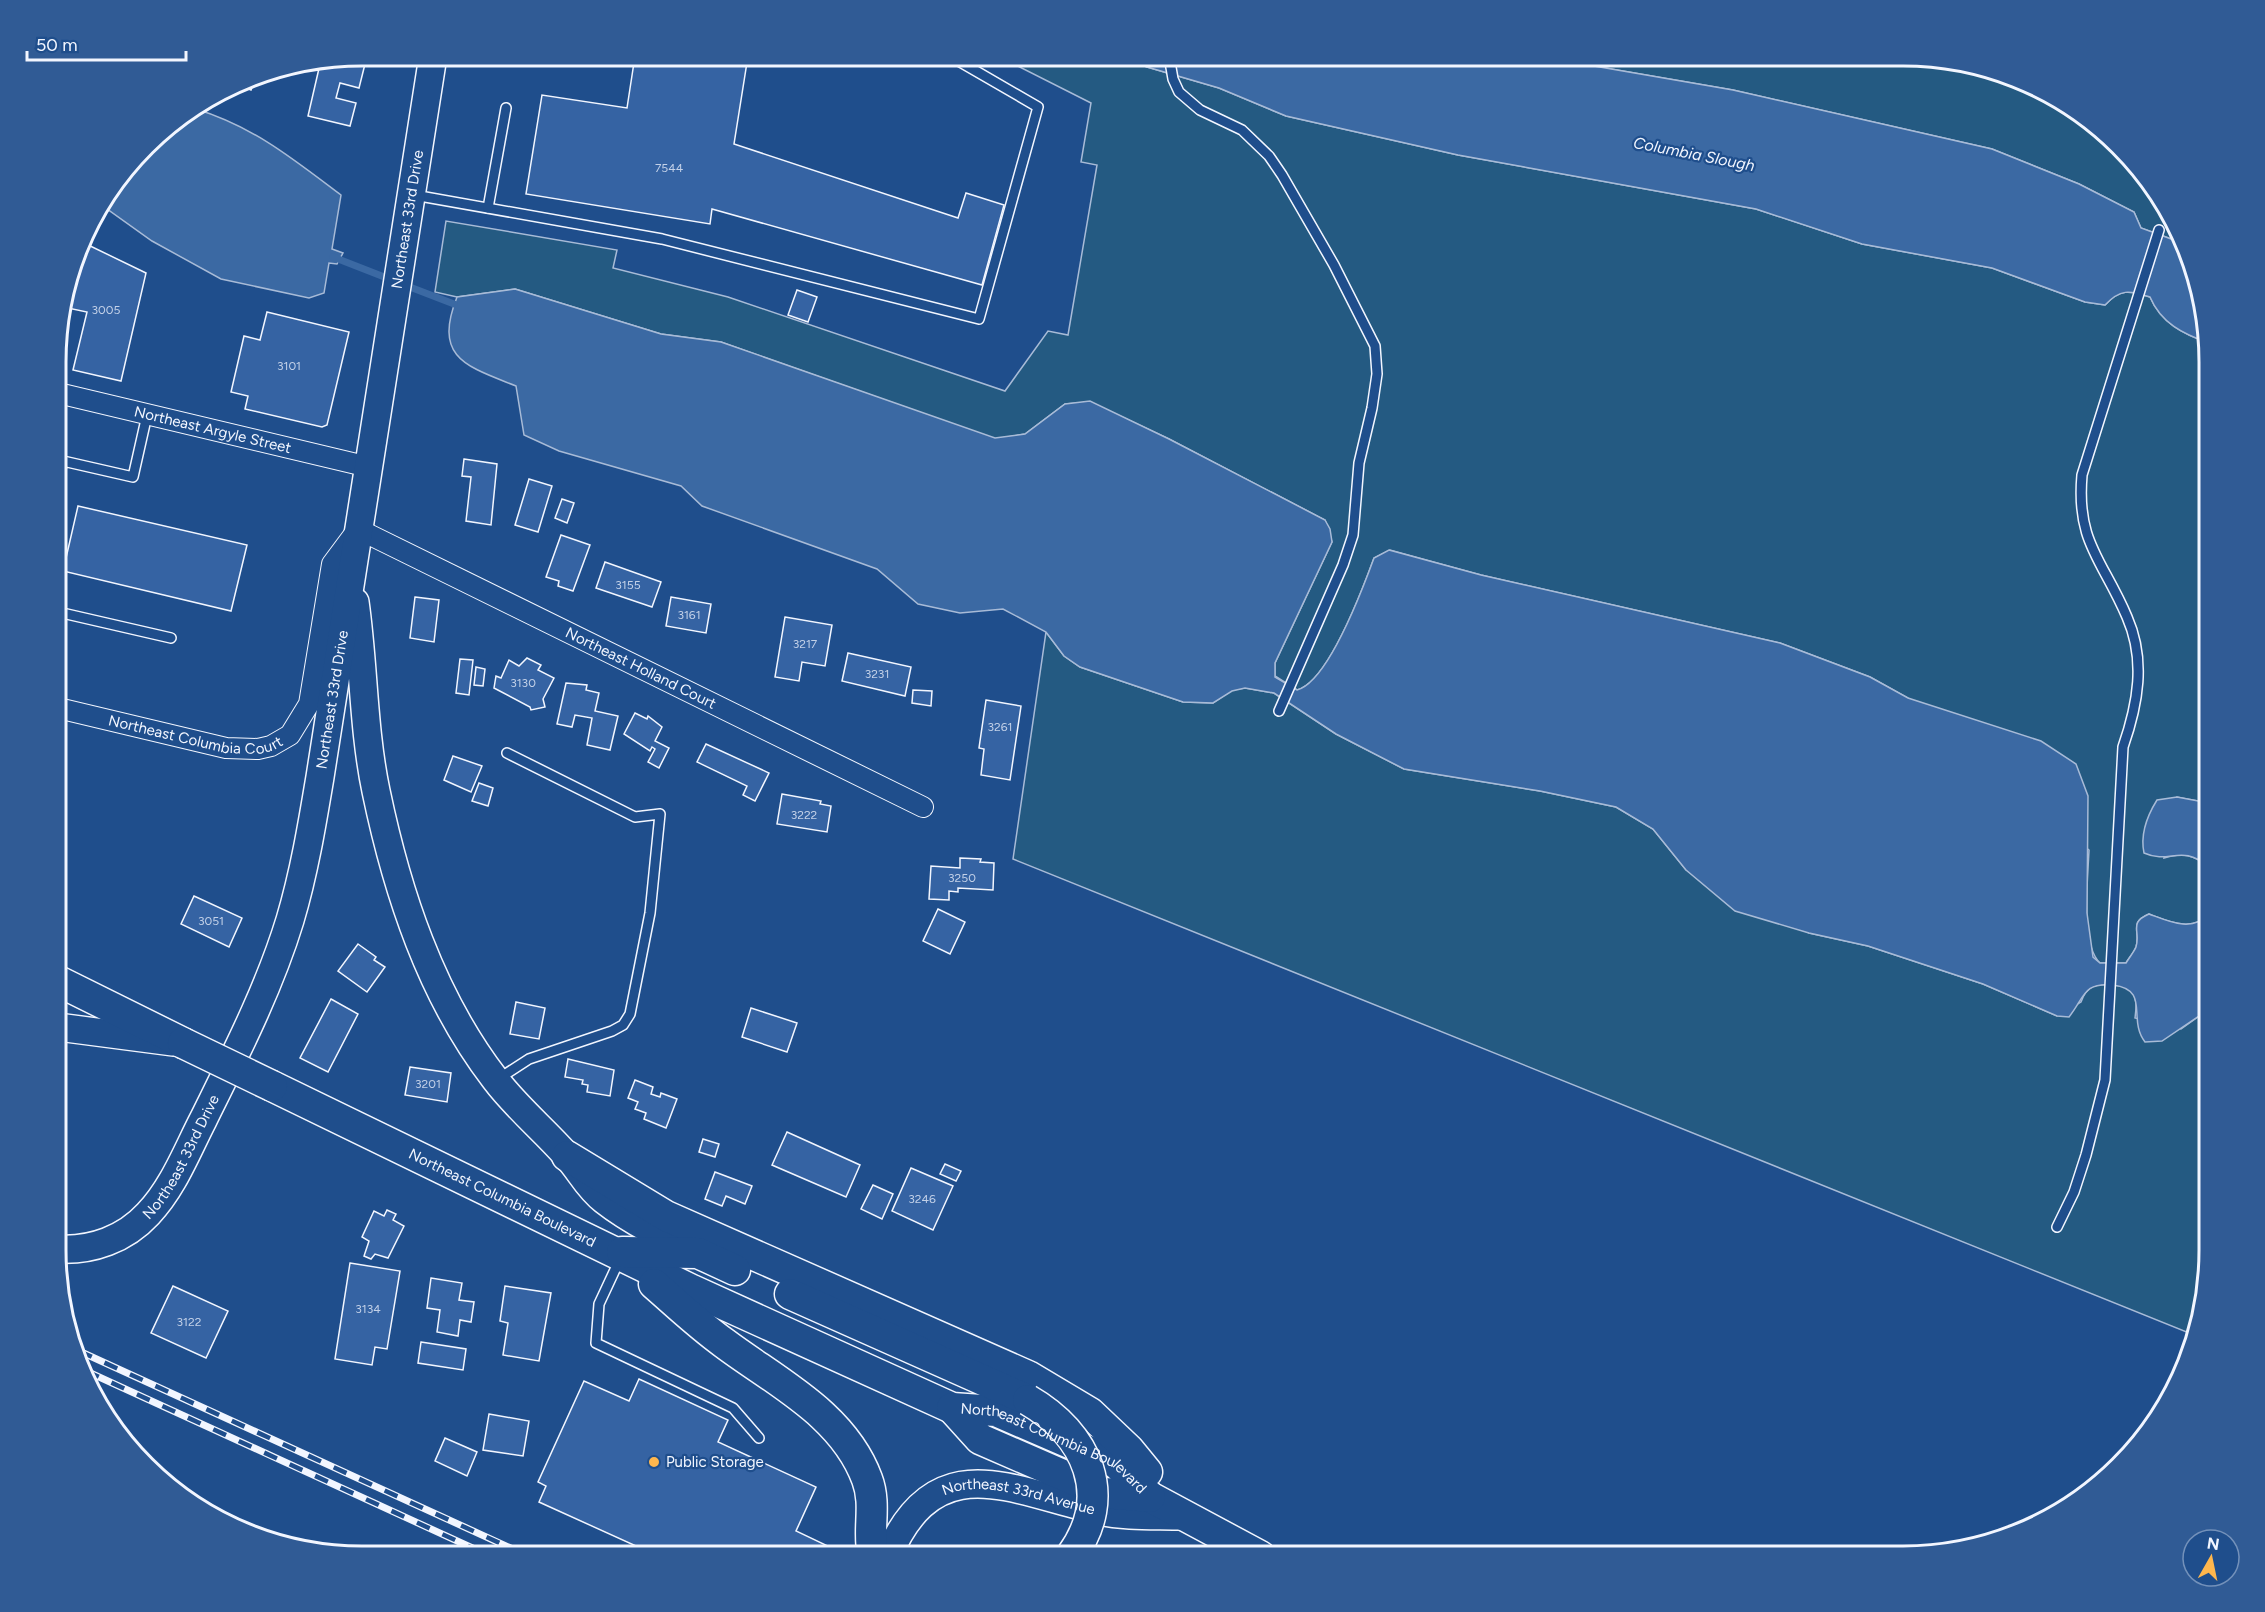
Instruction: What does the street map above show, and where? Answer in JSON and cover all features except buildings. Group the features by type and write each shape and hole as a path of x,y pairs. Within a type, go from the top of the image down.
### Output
{"main road":[{"name":"Northeast 33rd Drive","path":"66,1249 86,1248 105,1242 129,1230 158,1202 176,1173 263,994 290,919 306,859 432,66"},
{"path":"351,574 363,653 369,754 376,793 399,881 417,937 439,986 466,1037 496,1080 512,1100 567,1156 587,1186 604,1200 661,1235 1035,1404 1057,1419 1076,1440 1087,1464 1093,1492 1087,1530 1077,1546"},
{"name":"Northeast Columbia Boulevard","path":"66,985 616,1254 952,1408 980,1439 1104,1493 1150,1497 1241,1546"},
{"path":"66,1028 183,1043"},
{"path":"567,1156 666,1216 1028,1376 1055,1391 1090,1413 1129,1450 1183,1516"},
{"path":"616,1254 698,1253"},
{"path":"616,1254 724,1343 820,1413 847,1440 862,1468 871,1492 873,1546"},
{"name":"Northeast 33rd Avenue","path":"894,1546 917,1509 929,1497 945,1489 980,1483 1124,1515 1183,1516"}],"street":[{"name":"Northeast Argyle Street","path":"66,395 369,467"},
{"name":"Northeast Columbia Court","path":"66,710 226,748 258,749 271,746 291,735 309,704 332,564 358,529"},
{"name":"Northeast Holland Court","path":"358,529 923,807"}],"lane":[{"path":"412,195 662,239 979,319 1038,107 967,66"},
{"path":"1171,66 1175,86 1191,104 1242,130 1269,156 1320,239 1375,346 1377,374 1372,408 1359,463 1353,535 1343,565 1279,711"},
{"path":"488,208 506,108"},
{"path":"2057,1227 2074,1192 2105,1080 2123,747 2134,716 2139,673 2128,619 2090,547 2080,499 2085,462 2159,230"},
{"path":"66,462 133,477 147,415"},
{"path":"66,614 171,638"},
{"path":"496,1080 529,1059 612,1031 623,1025 630,1014 650,913 660,814 635,818 507,753"},
{"path":"616,1254 599,1304 596,1343 733,1408 759,1438"}],"shaded area":[{"path":"1018,66 1144,66 1219,88 1286,116 1458,155 1756,209 1862,244 1992,268 2085,302 2105,305 2115,296 2125,292 2150,297 2167,321 2198,339 2198,343 2199,801 2177,797 2164,858 2177,855 2199,861 2199,921 2180,924 2149,914 2137,924 2136,947 2126,963 2100,963 2094,954 2087,926 2089,850 1908,698 1870,677 1780,643 1481,575 1390,550 1374,558 1353,611 1321,670 1309,683 1297,690 1275,676 1275,663 1332,542 1325,520 1169,439 1090,402 1065,404 1025,434 995,439 721,342 661,334 515,289 457,297 435,292 446,221 617,250 613,268 728,297 1005,391 1048,331 1068,335 1097,165 1081,162 1091,103"},
{"path":"1594,66 1903,66 1942,69 1980,76 2016,89 2051,106 2098,139 2138,182 2159,214 2172,239 2141,228 2134,212 2079,184 1992,149 1733,90"},
{"path":"1046,632 1064,656 1080,667 1183,702 1213,703 1232,690 1245,688 1274,693 1336,734 1404,769 1540,791 1616,807 1653,829 1686,870 1809,933 1868,946 1983,984 2057,1016 2081,1002 2086,992 2093,986 2103,984 2123,986 2131,991 2136,1001 2135,1018 2181,1029 2199,1016 2199,1250 2196,1289 2187,1332 1013,859"}],"water":[{"name":"Columbia Slough","path":"1144,66 1594,66 1733,90 1992,149 2079,184 2134,212 2141,228 2172,239 2189,285 2198,339 2167,321 2150,297 2143,295 2125,292 2115,296 2105,305 2085,302 1992,268 1862,244 1756,209 1458,155 1286,116 1219,88"},
{"path":"205,112 254,134 289,156 341,195 332,249 343,253 337,264 329,263 324,293 309,298 221,279 152,241 109,210 139,167 167,139"},
{"path":"515,289 661,334 721,342 995,438 1025,434 1065,404 1090,401 1325,520 1330,529 1332,542 1275,663 1275,677 1297,690 1309,683 1321,670 1343,632 1374,558 1389,550 1481,575 1780,643 1870,677 1908,698 2041,741 2076,764 2088,796 2087,913 2093,957 2100,963 2126,963 2136,947 2137,924 2149,914 2180,924 2199,921 2199,1016 2162,1041 2145,1042 2140,1033 2132,993 2125,988 2113,985 2096,986 2090,989 2069,1017 2057,1016 1983,984 1868,946 1809,933 1735,911 1686,870 1653,829 1616,807 1540,791 1404,769 1336,734 1274,693 1245,688 1232,691 1213,703 1183,702 1080,667 1064,656 1046,632 1003,609 960,613 918,604 877,569 702,506 681,486 559,451 524,435 516,386 469,365 452,347 449,334 457,297"},
{"path":"2177,797 2199,801 2199,860 2183,855 2161,857 2144,853 2144,832 2147,819 2157,800"}],"waterway":[{"path":"333,257 392,280"},
{"path":"402,284 454,304"}],"railway":[{"path":"85,1354 506,1546"},
{"path":"94,1375 468,1546"}],"place":[{"name":"Public Storage","path":"654,1462"}]}
